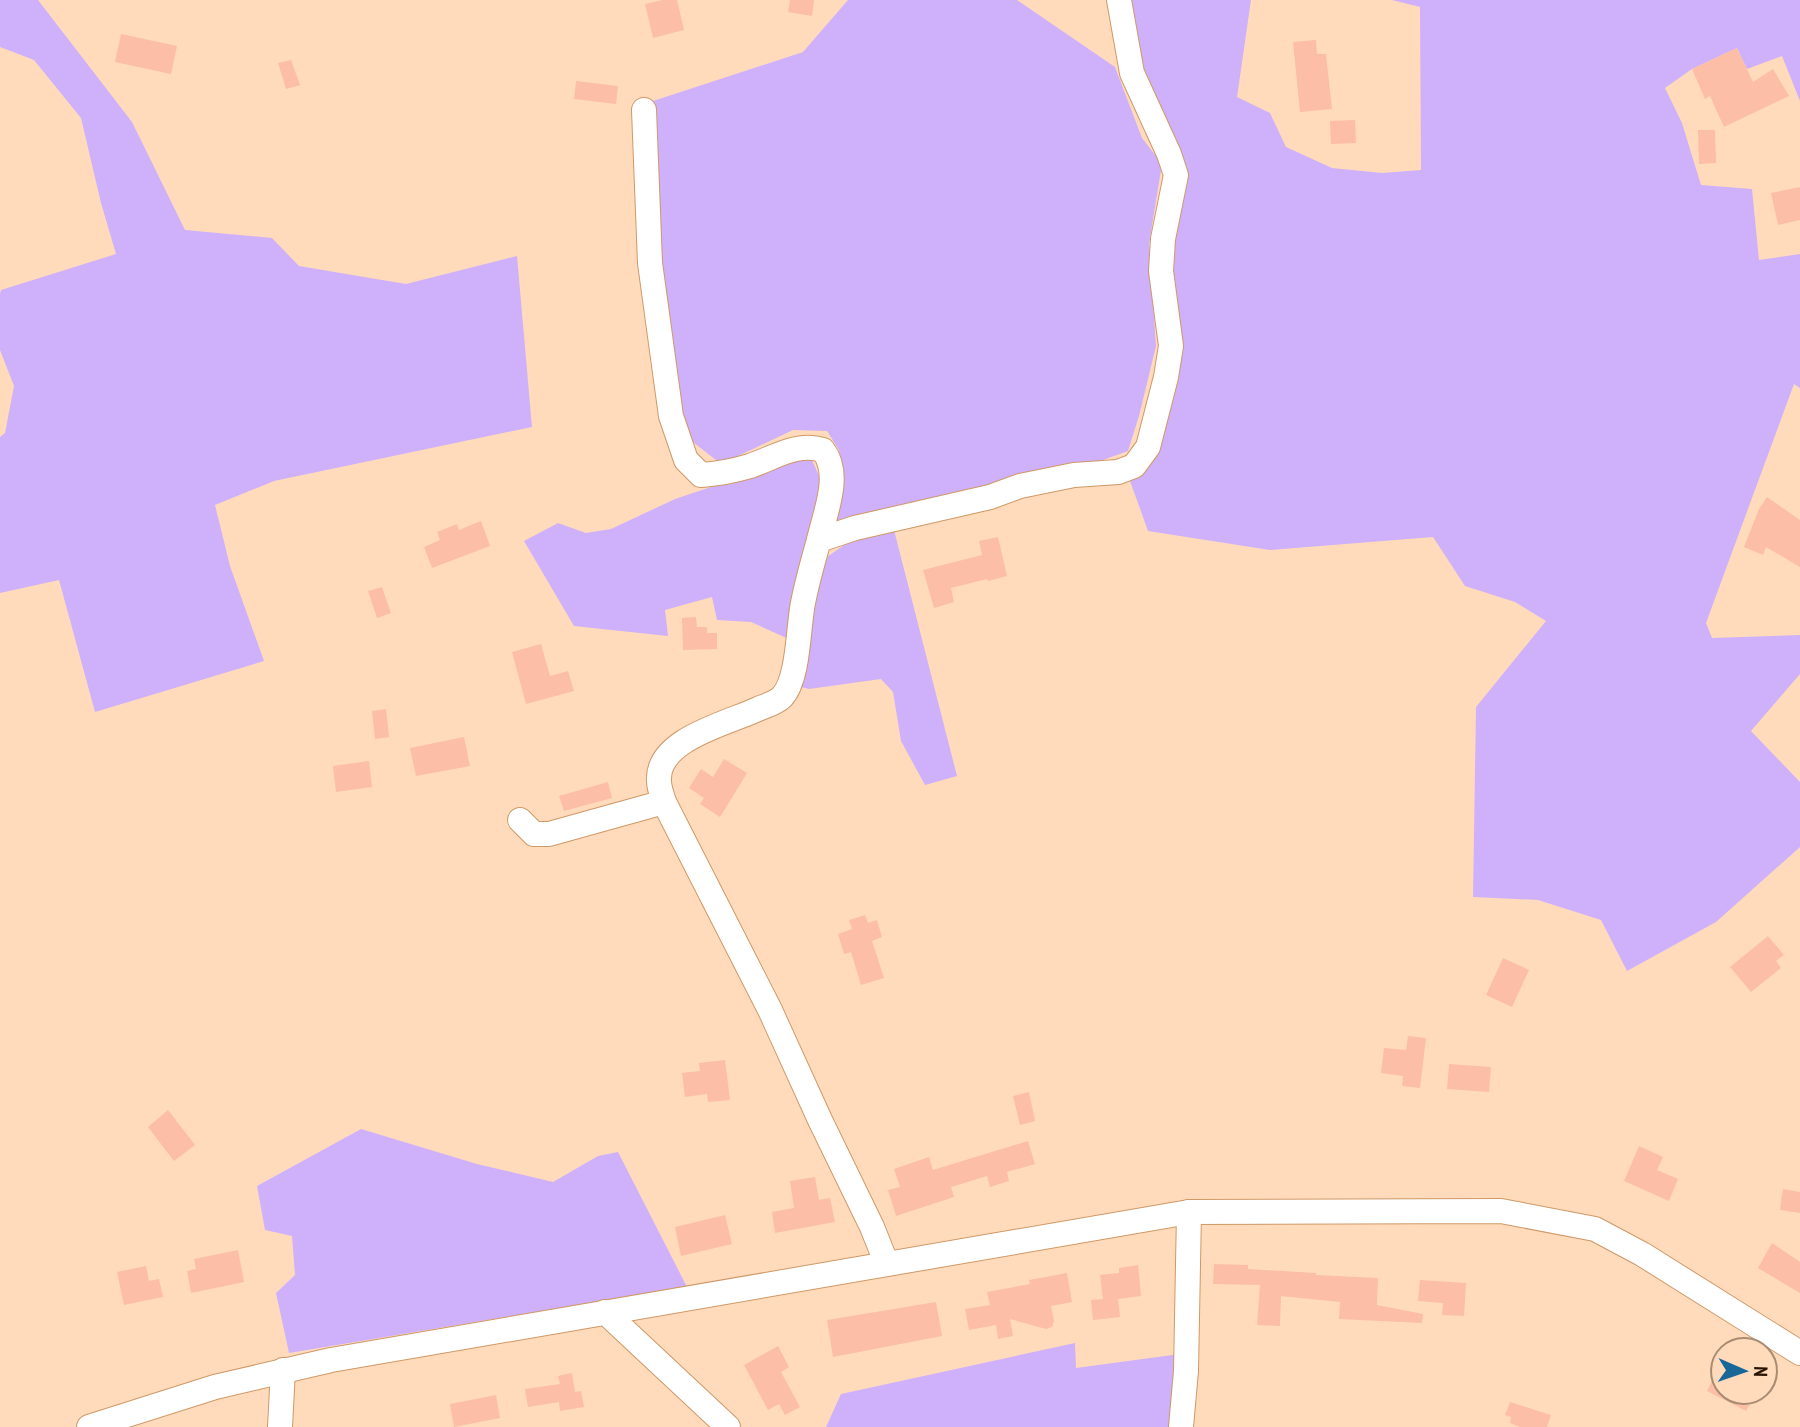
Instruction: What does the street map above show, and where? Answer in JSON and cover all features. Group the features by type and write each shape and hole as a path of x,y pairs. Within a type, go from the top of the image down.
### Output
{"street":[{"path":"819,540 855,528 990,497 1020,486 1074,475 1118,472 1134,466 1147,447 1166,377 1171,345 1161,271 1163,239 1176,175 1132,73 1119,0"},
{"path":"644,110 650,263 671,416 686,460 701,475 712,475 752,466 802,446 823,450 829,457 832,476 803,605 796,659 788,687 781,698 690,736 674,748 663,764 658,778 664,802 770,1010 886,1262"},
{"path":"520,820 534,834 549,834 664,802"},
{"path":"89,1427 283,1370 886,1262 1189,1212 1501,1211 1595,1229 1642,1254 1800,1353"},
{"path":"1181,1427 1186,1371 1189,1212"},
{"path":"606,1312 728,1427"},
{"path":"280,1427 283,1370"}],"shaded area":[{"path":"0,0 38,0 132,122 185,230 272,238 299,266 406,284 517,256 532,427 274,481 215,505 230,566 264,661 95,712 59,580 0,593 0,437 5,433 14,386 0,350 0,294 1,290 116,254 81,118 34,60 0,47"},
{"path":"848,0 1017,0 1115,67 1142,138 1162,164 1149,244 1156,346 1128,451 1092,464 1003,481 832,523 840,485 839,450 827,431 793,430 721,464 689,439 674,375 658,220 650,102 803,52"},
{"path":"1126,0 1251,0 1237,97 1270,113 1286,147 1332,168 1382,173 1421,170 1420,7 1392,0 1800,0 1800,101 1782,56 1747,69 1737,48 1692,69 1665,88 1682,123 1701,185 1752,189 1759,260 1800,254 1800,388 1794,384 1706,623 1712,638 1800,635 1800,674 1751,731 1800,782 1800,847 1716,922 1627,971 1601,920 1538,900 1473,897 1476,707 1546,621 1515,602 1465,586 1433,537 1270,550 1148,531 1130,481 1153,462 1173,394 1167,261 1181,181 1136,60"},
{"path":"795,459 812,460 820,478 814,525 791,640 751,622 717,620 712,597 665,610 668,636 574,626 524,541 558,523 586,533 611,529 675,499"},
{"path":"894,530 957,776 925,785 901,741 893,692 881,679 809,689 797,686 821,561 850,541"},
{"path":"361,1129 477,1164 553,1182 598,1156 618,1152 687,1287 289,1353 276,1293 295,1275 292,1236 265,1230 257,1186"},
{"path":"1075,1343 1076,1368 1180,1354 1174,1427 826,1427 841,1394"}],"building":[{"path":"677,0 684,30 653,38 645,4"},
{"path":"790,0 814,0 812,16 788,12"},
{"path":"121,34 177,46 171,74 115,62"},
{"path":"1316,40 1317,54 1326,54 1332,109 1300,112 1293,42"},
{"path":"1737,48 1753,82 1773,69 1789,96 1724,127 1710,96 1705,99 1692,69"},
{"path":"291,60 300,85 286,89 278,63"},
{"path":"576,81 618,86 616,104 574,99"},
{"path":"1355,120 1356,143 1331,144 1330,121"},
{"path":"1698,130 1715,130 1716,163 1699,164"},
{"path":"1800,187 1800,220 1778,225 1771,193"},
{"path":"1767,497 1800,520 1800,567 1766,547 1763,555 1744,547 1759,509"},
{"path":"481,521 490,546 432,568 424,547 440,540 437,532 457,524 459,530"},
{"path":"998,537 1007,576 951,588 954,602 934,608 923,570 982,555 979,541"},
{"path":"382,587 391,613 377,618 368,591"},
{"path":"696,617 697,627 707,627 707,633 717,633 717,649 683,650 682,618"},
{"path":"541,644 550,676 568,671 574,691 526,704 512,652"},
{"path":"386,709 389,737 375,739 372,711"},
{"path":"464,737 470,766 416,776 410,748"},
{"path":"724,759 747,773 720,817 700,804 704,798 689,788 701,769 713,777"},
{"path":"369,761 372,787 336,792 333,766"},
{"path":"608,782 612,798 564,811 559,796"},
{"path":"865,915 868,923 877,920 882,937 872,941 884,978 861,985 851,952 844,954 838,934 852,929 849,920"},
{"path":"1768,936 1784,955 1776,961 1781,968 1751,992 1730,967"},
{"path":"1503,958 1529,970 1512,1007 1486,995"},
{"path":"1408,1036 1426,1038 1420,1088 1402,1086 1403,1076 1381,1073 1384,1048 1406,1050"},
{"path":"725,1060 730,1100 708,1102 707,1094 685,1097 682,1073 700,1071 699,1063"},
{"path":"1449,1064 1491,1067 1489,1092 1447,1089"},
{"path":"1029,1092 1035,1121 1020,1125 1013,1096"},
{"path":"168,1110 195,1145 174,1161 148,1127"},
{"path":"1028,1141 1035,1164 1007,1172 1009,1181 990,1187 987,1176 951,1187 954,1197 896,1216 888,1190 900,1187 894,1169 929,1157 933,1170"},
{"path":"1639,1146 1663,1157 1657,1170 1678,1179 1669,1201 1624,1181"},
{"path":"815,1177 819,1200 830,1198 835,1222 775,1233 772,1212 794,1208 790,1181"},
{"path":"1783,1189 1800,1192 1800,1213 1780,1210"},
{"path":"725,1215 732,1244 681,1256 675,1227"},
{"path":"1772,1243 1800,1262 1800,1293 1758,1268"},
{"path":"238,1250 244,1282 191,1293 187,1271 196,1269 194,1259"},
{"path":"1214,1264 1248,1265 1248,1269 1316,1275 1378,1278 1377,1305 1423,1314 1422,1323 1339,1319 1340,1302 1281,1296 1280,1326 1257,1325 1260,1285 1213,1284"},
{"path":"1138,1265 1141,1296 1118,1299 1120,1317 1093,1320 1091,1300 1103,1299 1100,1275 1119,1273 1119,1268"},
{"path":"146,1266 149,1281 159,1279 163,1297 124,1305 117,1272"},
{"path":"1067,1273 1072,1302 1051,1306 1054,1321 1052,1327 1046,1329 1010,1319 1013,1336 998,1339 996,1325 969,1330 965,1309 990,1305 987,1292 1030,1284 1029,1280"},
{"path":"1420,1280 1466,1283 1464,1316 1442,1315 1443,1303 1418,1301"},
{"path":"936,1302 942,1336 833,1357 827,1320"},
{"path":"778,1346 789,1367 781,1372 800,1407 785,1415 779,1404 768,1410 744,1365"},
{"path":"572,1373 575,1392 581,1391 584,1407 560,1411 559,1402 528,1407 525,1389 560,1384 558,1376"},
{"path":"496,1395 500,1418 454,1427 450,1404"},
{"path":"1510,1402 1551,1415 1547,1427 1520,1427 1510,1423 1511,1417 1505,1415"},
{"path":"1736,1406 1749,1406 1746,1411"}]}
